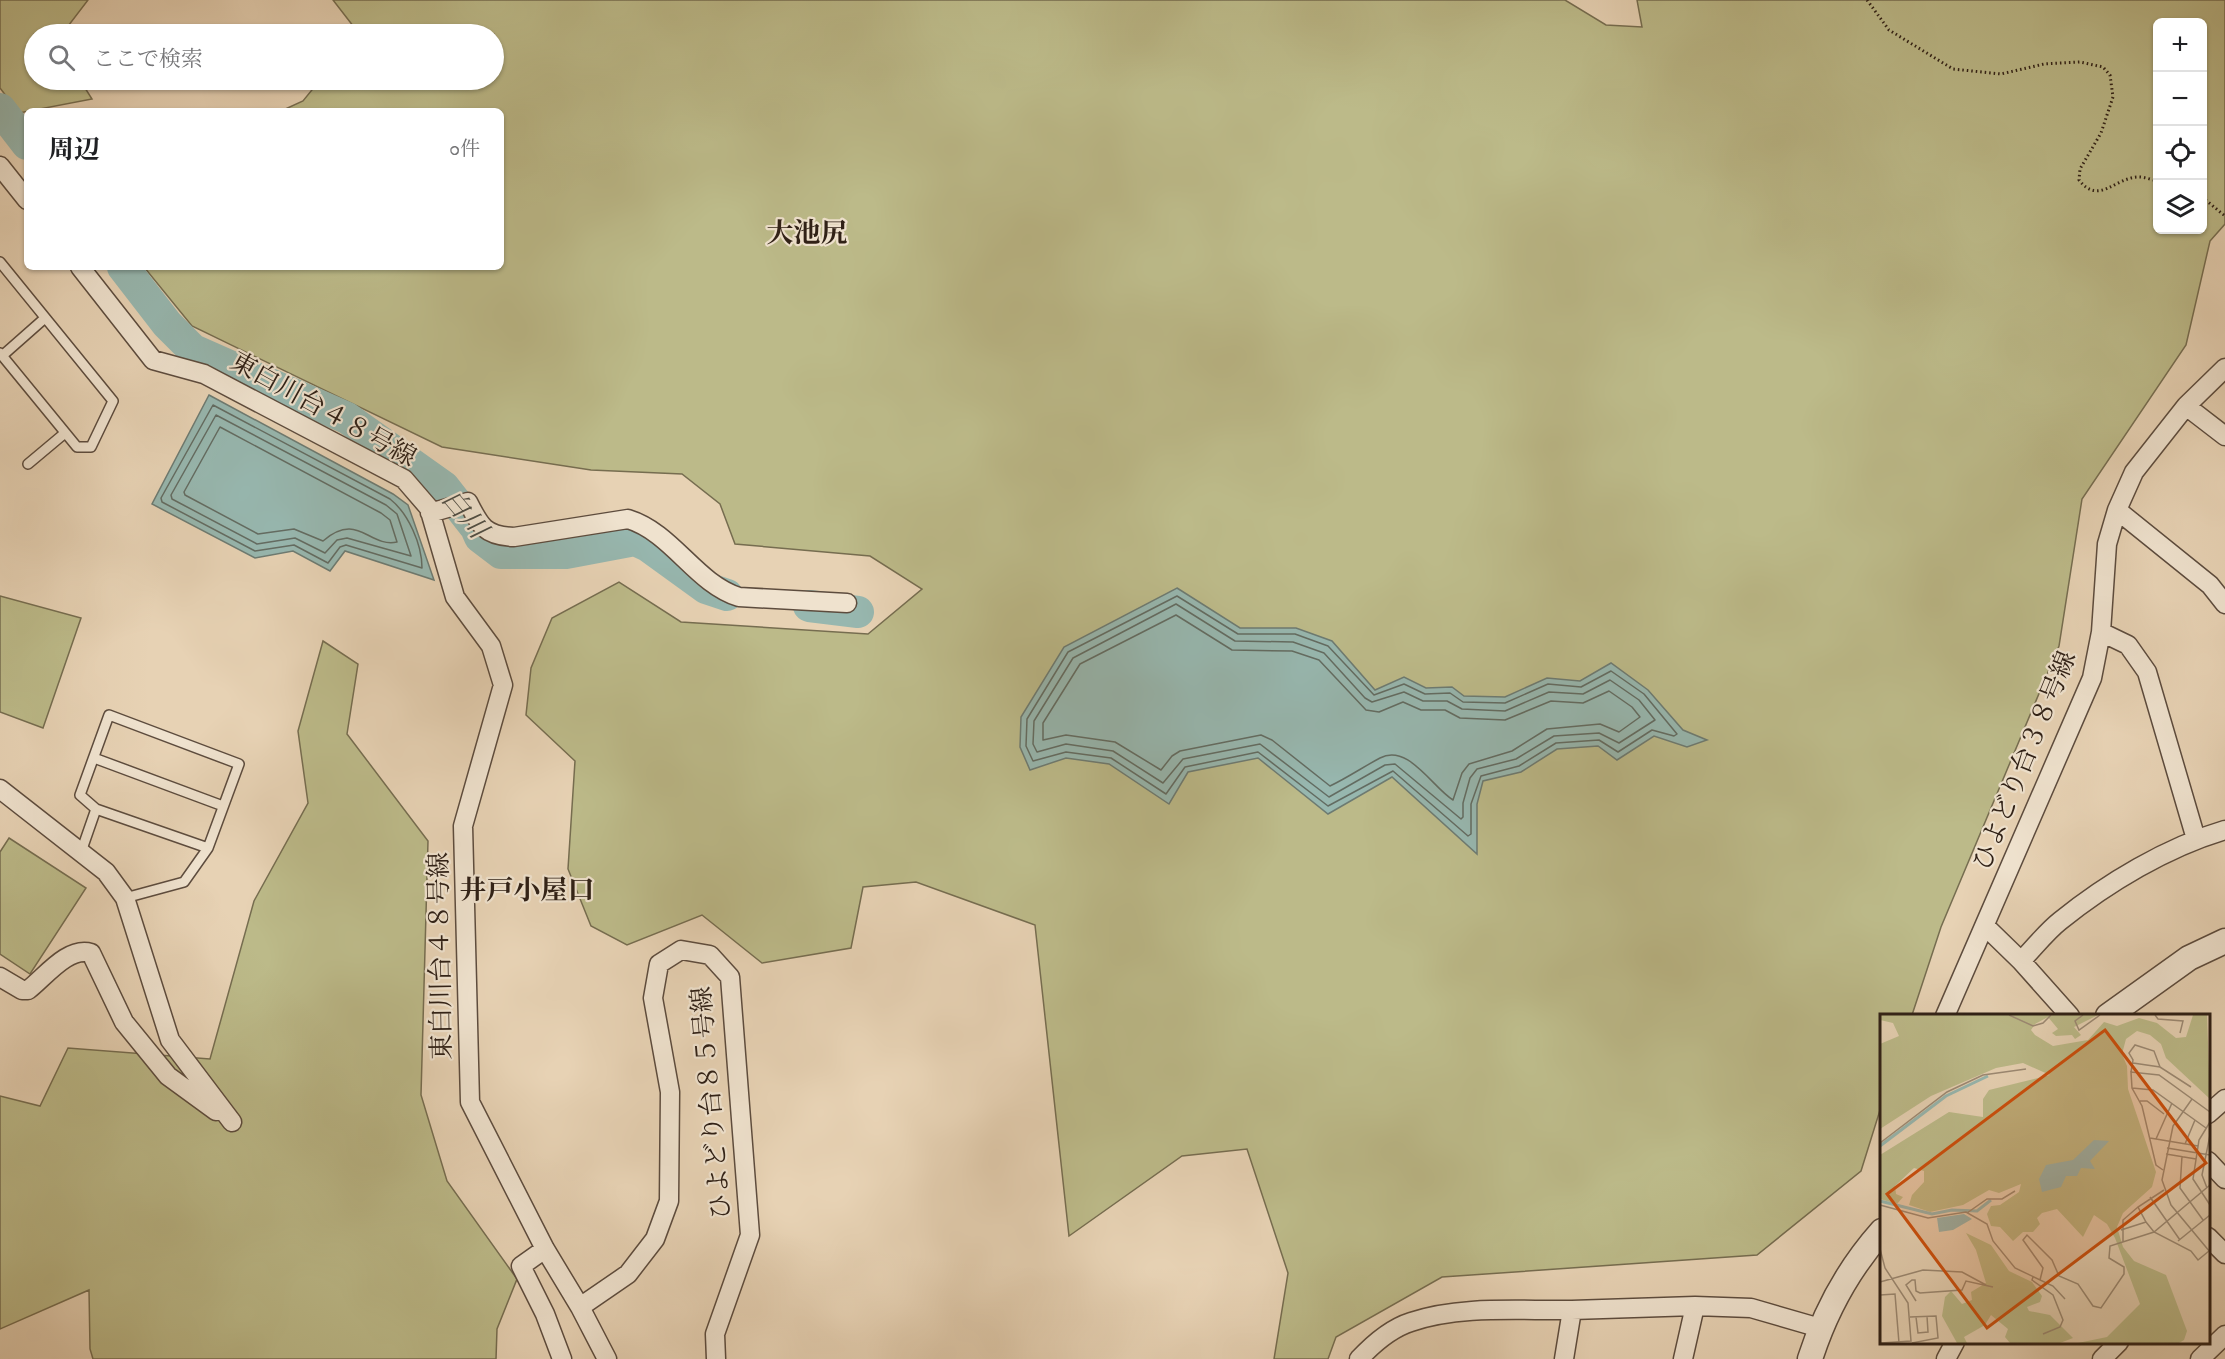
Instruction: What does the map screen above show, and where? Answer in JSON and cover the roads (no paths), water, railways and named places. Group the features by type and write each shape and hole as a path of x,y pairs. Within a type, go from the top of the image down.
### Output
{"street":[{"path":"0,165 24,196"},
{"name":"東白川台４８号線","path":"82,270 153,360 204,374 404,479 430,513 455,597 491,646 503,685 463,826 470,1102 545,1249 580,1307 607,1359"},
{"name":"ひよどり台３８号線","path":"1946,1014 2092,678 2101,632 2107,544 2117,510 2134,472 2186,406 2225,368"},
{"path":"2186,406 2225,436"},
{"path":"430,513 468,502 479,526 498,537 514,537 628,519 646,525 716,585 730,594 739,597 847,603"},
{"path":"2117,510 2210,585 2225,604"},
{"path":"2101,632 2128,645 2147,672 2196,839"},
{"path":"0,789 106,872 125,898 170,1040 232,1122 168,1076 124,1022 91,952 82,950 71,954 28,990 22,990 0,976"},
{"path":"2021,961 2059,921 2121,879 2196,839 2225,830"},
{"path":"1985,926 2021,961 2068,1014"},
{"path":"2111,1014 2189,958 2225,940"},
{"name":"ひよどり台８５号線","path":"580,1307 628,1274 655,1239 669,1201 670,1092 653,998 659,964 681,950 710,955 730,977 750,1235 715,1334 716,1359"},
{"path":"2210,1112 2225,1099"},
{"path":"2210,1163 2225,1179"},
{"path":"1810,1359 1820,1328 1858,1257 1880,1232"},
{"path":"545,1249 521,1266 545,1314 562,1359"},
{"path":"1359,1359 1373,1344 1410,1322 1456,1313 1695,1306 1751,1308 1820,1328"},
{"path":"1683,1359 1695,1306"},
{"path":"1564,1359 1572,1310"},
{"path":"2200,1359 2225,1335"},
{"path":"1946,1359 1954,1344"},
{"path":"2102,1359 2117,1344"}],"lane":[{"path":"0,262 113,401 91,447 77,447 1,354 45,318"},
{"path":"28,464 65,433"},
{"path":"125,898 184,882 208,848 239,764 109,715 80,795 96,809 208,848"},
{"path":"94,758 223,806"},
{"path":"81,852 96,809"}],"water":[{"path":"209,395 393,494 408,505 434,580 345,551 330,571 293,551 255,558 152,504"},
{"path":"1177,588 1240,628 1296,628 1332,641 1375,690 1404,677 1426,688 1452,687 1464,696 1505,697 1547,678 1580,681 1611,663 1648,690 1683,730 1707,740 1687,747 1654,736 1617,760 1598,746 1557,749 1521,772 1483,781 1477,804 1477,854 1392,777 1328,814 1258,758 1188,772 1169,804 1109,764 1066,758 1030,770 1020,747 1021,717 1064,647"}],"waterway":[{"name":"白川","path":"0,109 24,140"},
{"name":"白川","path":"125,270 167,324 193,350 347,418 444,487 476,528 480,537 501,553 566,553 635,540 648,546 706,588 727,595"},
{"name":"白川","path":"809,606 858,612"}],"district":[{"name":"大池尻","path":"807,234"},
{"name":"井戸小屋口","path":"527,891"}]}
